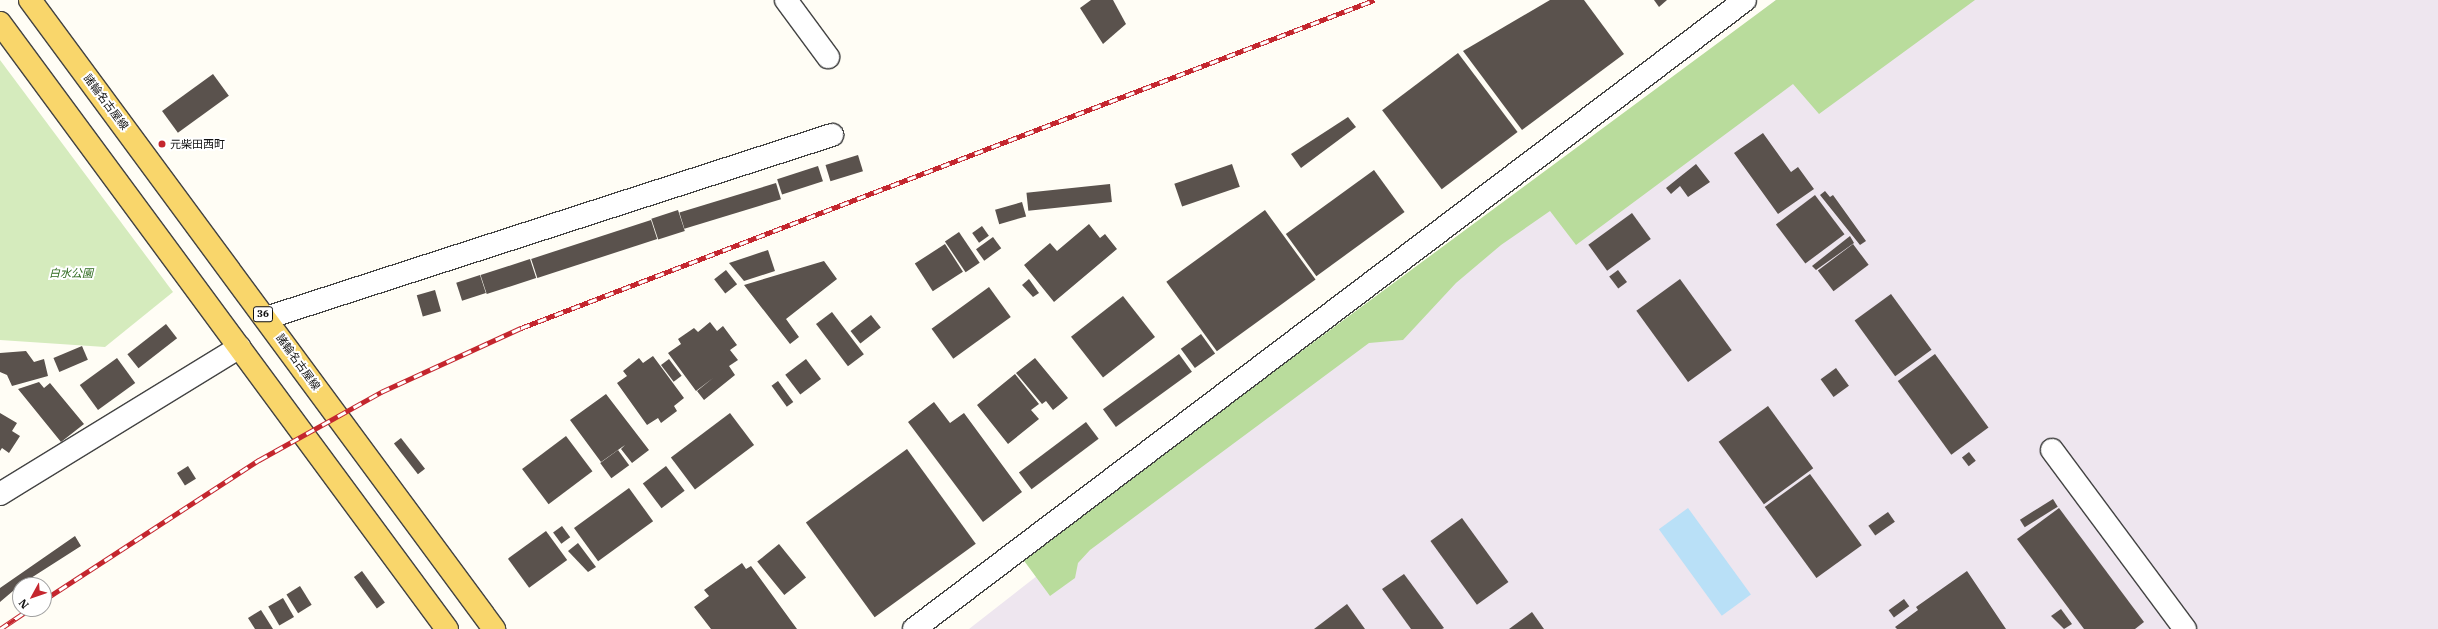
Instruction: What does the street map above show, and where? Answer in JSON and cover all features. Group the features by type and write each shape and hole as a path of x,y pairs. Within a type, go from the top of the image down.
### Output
{"main road":[{"name":"諸輪名古屋線","path":"30,0 494,629"},
{"path":"0,23 447,629"}],"street":[{"path":"786,0 828,57"},
{"path":"914,629 1745,0"},
{"path":"266,318 832,135"},
{"path":"0,494 240,347"},
{"path":"2052,450 2184,629"}],"shaded area":[{"path":"1776,0 2438,0 2438,629 969,629"}],"green space":[{"path":"1776,0 1975,0 1819,114 1793,84 1576,245 1550,211 1501,245 1456,283 1403,340 1369,343 1090,550 1078,563 1075,578 1050,596 1022,558"},
{"name":"白水公園","path":"0,60 173,292 105,347 0,340"}],"water":[{"path":"1688,508 1751,595 1722,616 1659,529"}],"building":[{"path":"1091,0 1113,0 1126,24 1103,44 1080,8"},
{"path":"1550,0 1584,0 1624,54 1522,130 1463,51"},
{"path":"1654,0 1667,0 1659,7"},
{"path":"1458,53 1518,132 1442,189 1382,110"},
{"path":"213,74 229,96 178,133 162,111"},
{"path":"1348,117 1356,127 1301,168 1291,154"},
{"path":"1763,133 1791,172 1798,167 1814,189 1778,214 1734,153"},
{"path":"858,155 863,171 830,181 825,165"},
{"path":"1232,164 1240,187 1182,207 1174,184"},
{"path":"1696,164 1710,182 1688,197 1680,186 1671,194 1666,188"},
{"path":"818,166 823,181 782,195 777,179"},
{"path":"1374,170 1405,212 1316,276 1286,234"},
{"path":"776,183 781,199 684,229 679,213"},
{"path":"1110,184 1112,202 1028,211 1026,193"},
{"path":"1825,191 1830,197 1833,195 1866,241 1860,245 1820,195"},
{"path":"1815,195 1844,234 1805,264 1776,224"},
{"path":"1022,202 1026,216 999,224 995,210"},
{"path":"678,210 685,231 658,240 651,219"},
{"path":"1265,210 1316,280 1217,351 1166,282"},
{"path":"1632,213 1651,239 1607,271 1588,245"},
{"path":"651,220 657,239 537,278 531,259"},
{"path":"1089,224 1100,238 1105,234 1117,249 1054,302 1024,265 1050,243 1057,251"},
{"path":"982,226 989,236 979,243 972,233"},
{"path":"959,232 980,263 966,272 945,242"},
{"path":"1850,236 1854,243 1816,270 1812,266"},
{"path":"993,237 1001,248 984,261 976,249"},
{"path":"945,244 963,272 933,291 915,264"},
{"path":"1853,244 1869,265 1834,291 1818,270"},
{"path":"768,250 775,271 744,281 729,263"},
{"path":"530,259 536,278 487,294 481,275"},
{"path":"824,261 837,279 786,319 799,337 790,344 744,285"},
{"path":"726,270 737,284 725,293 714,279"},
{"path":"1618,270 1627,282 1618,289 1609,277"},
{"path":"480,275 486,293 462,301 456,283"},
{"path":"1029,279 1039,293 1033,297 1022,285"},
{"path":"1680,279 1732,350 1688,382 1636,311"},
{"path":"989,287 1011,317 953,359 932,329"},
{"path":"435,290 441,311 423,316 417,295"},
{"path":"1891,294 1932,350 1895,376 1855,320"},
{"path":"1123,296 1155,337 1103,378 1071,337"},
{"path":"832,312 864,354 848,366 816,324"},
{"path":"871,315 881,328 860,344 851,331"},
{"path":"710,322 717,331 723,326 737,345 730,350 738,360 729,366 735,375 704,400 697,391 713,378 696,391 668,353 681,344 678,339 694,328 698,332"},
{"path":"166,324 177,338 138,368 127,354"},
{"path":"1201,334 1215,353 1195,368 1181,349"},
{"path":"82,346 88,360 59,372 53,358"},
{"path":"26,351 34,362 44,359 48,376 12,386 7,375 0,372 0,353"},
{"path":"1179,354 1192,372 1116,427 1103,409"},
{"path":"1935,354 1988,428 1951,455 1898,381"},
{"path":"653,356 684,398 674,406 677,411 661,423 658,418 647,425 617,383 627,376 623,371 639,358 643,363"},
{"path":"117,358 135,383 98,410 80,385"},
{"path":"1035,358 1068,398 1053,410 1046,401 1042,404 1016,373"},
{"path":"669,359 682,376 674,382 661,365"},
{"path":"806,359 821,379 800,395 785,375"},
{"path":"1836,368 1849,386 1834,397 1821,379"},
{"path":"1015,374 1039,404 1031,410 1039,419 1008,444 977,405"},
{"path":"778,381 793,402 787,407 772,386"},
{"path":"39,382 44,388 50,383 84,424 61,442 18,389"},
{"path":"606,394 649,450 632,463 621,449 625,445 601,462 570,420"},
{"path":"934,402 950,423 964,413 1022,492 983,522 908,422"},
{"path":"1768,406 1813,468 1764,504 1719,442"},
{"path":"0,413 17,423 12,431 20,436 9,453 2,448 0,451"},
{"path":"730,413 754,445 695,489 671,458"},
{"path":"1086,422 1099,439 1032,489 1019,473"},
{"path":"566,436 592,471 549,504 522,469"},
{"path":"401,438 425,469 418,474 394,444"},
{"path":"907,449 976,544 875,617 806,522"},
{"path":"618,450 629,465 611,478 600,463"},
{"path":"1969,452 1976,461 1969,466 1962,458"},
{"path":"188,466 196,479 185,486 177,473"},
{"path":"666,466 685,491 661,508 643,483"},
{"path":"1810,474 1862,545 1816,578 1765,507"},
{"path":"629,488 653,521 598,561 574,528"},
{"path":"2053,499 2058,507 2025,527 2020,520"},
{"path":"2059,508 2144,622 2135,629 2084,629 2017,539"},
{"path":"1888,512 1895,522 1875,536 1868,526"},
{"path":"1462,518 1508,582 1477,605 1430,541"},
{"path":"562,526 570,537 561,544 553,532"},
{"path":"546,531 567,560 529,588 508,559"},
{"path":"75,536 81,546 33,577 16,577"},
{"path":"578,543 596,567 588,572 568,551"},
{"path":"779,544 806,577 784,595 757,562"},
{"path":"742,563 746,569 751,566 797,629 711,629 694,607 709,596 704,590"},
{"path":"362,571 385,603 377,608 354,577"},
{"path":"1967,571 2006,629 1897,629 1895,627 1918,610 1916,607"},
{"path":"1404,574 1444,628 1411,629 1382,589"},
{"path":"12,580 12,592 0,602 0,588"},
{"path":"300,586 312,605 298,613 286,594"},
{"path":"283,598 294,617 279,626 268,606"},
{"path":"1904,599 1909,606 1894,617 1889,610"},
{"path":"1347,604 1365,629 1314,629"},
{"path":"2061,609 2072,624 2064,629 2051,616"},
{"path":"261,610 273,629 255,629 248,618"},
{"path":"1532,612 1544,629 1509,629"}],"railway":[{"path":"52,595 259,460 381,392 521,328 1374,0"},
{"path":"0,629 18,617"}],"place":[{"name":"元柴田西町","path":"162,144"}]}
